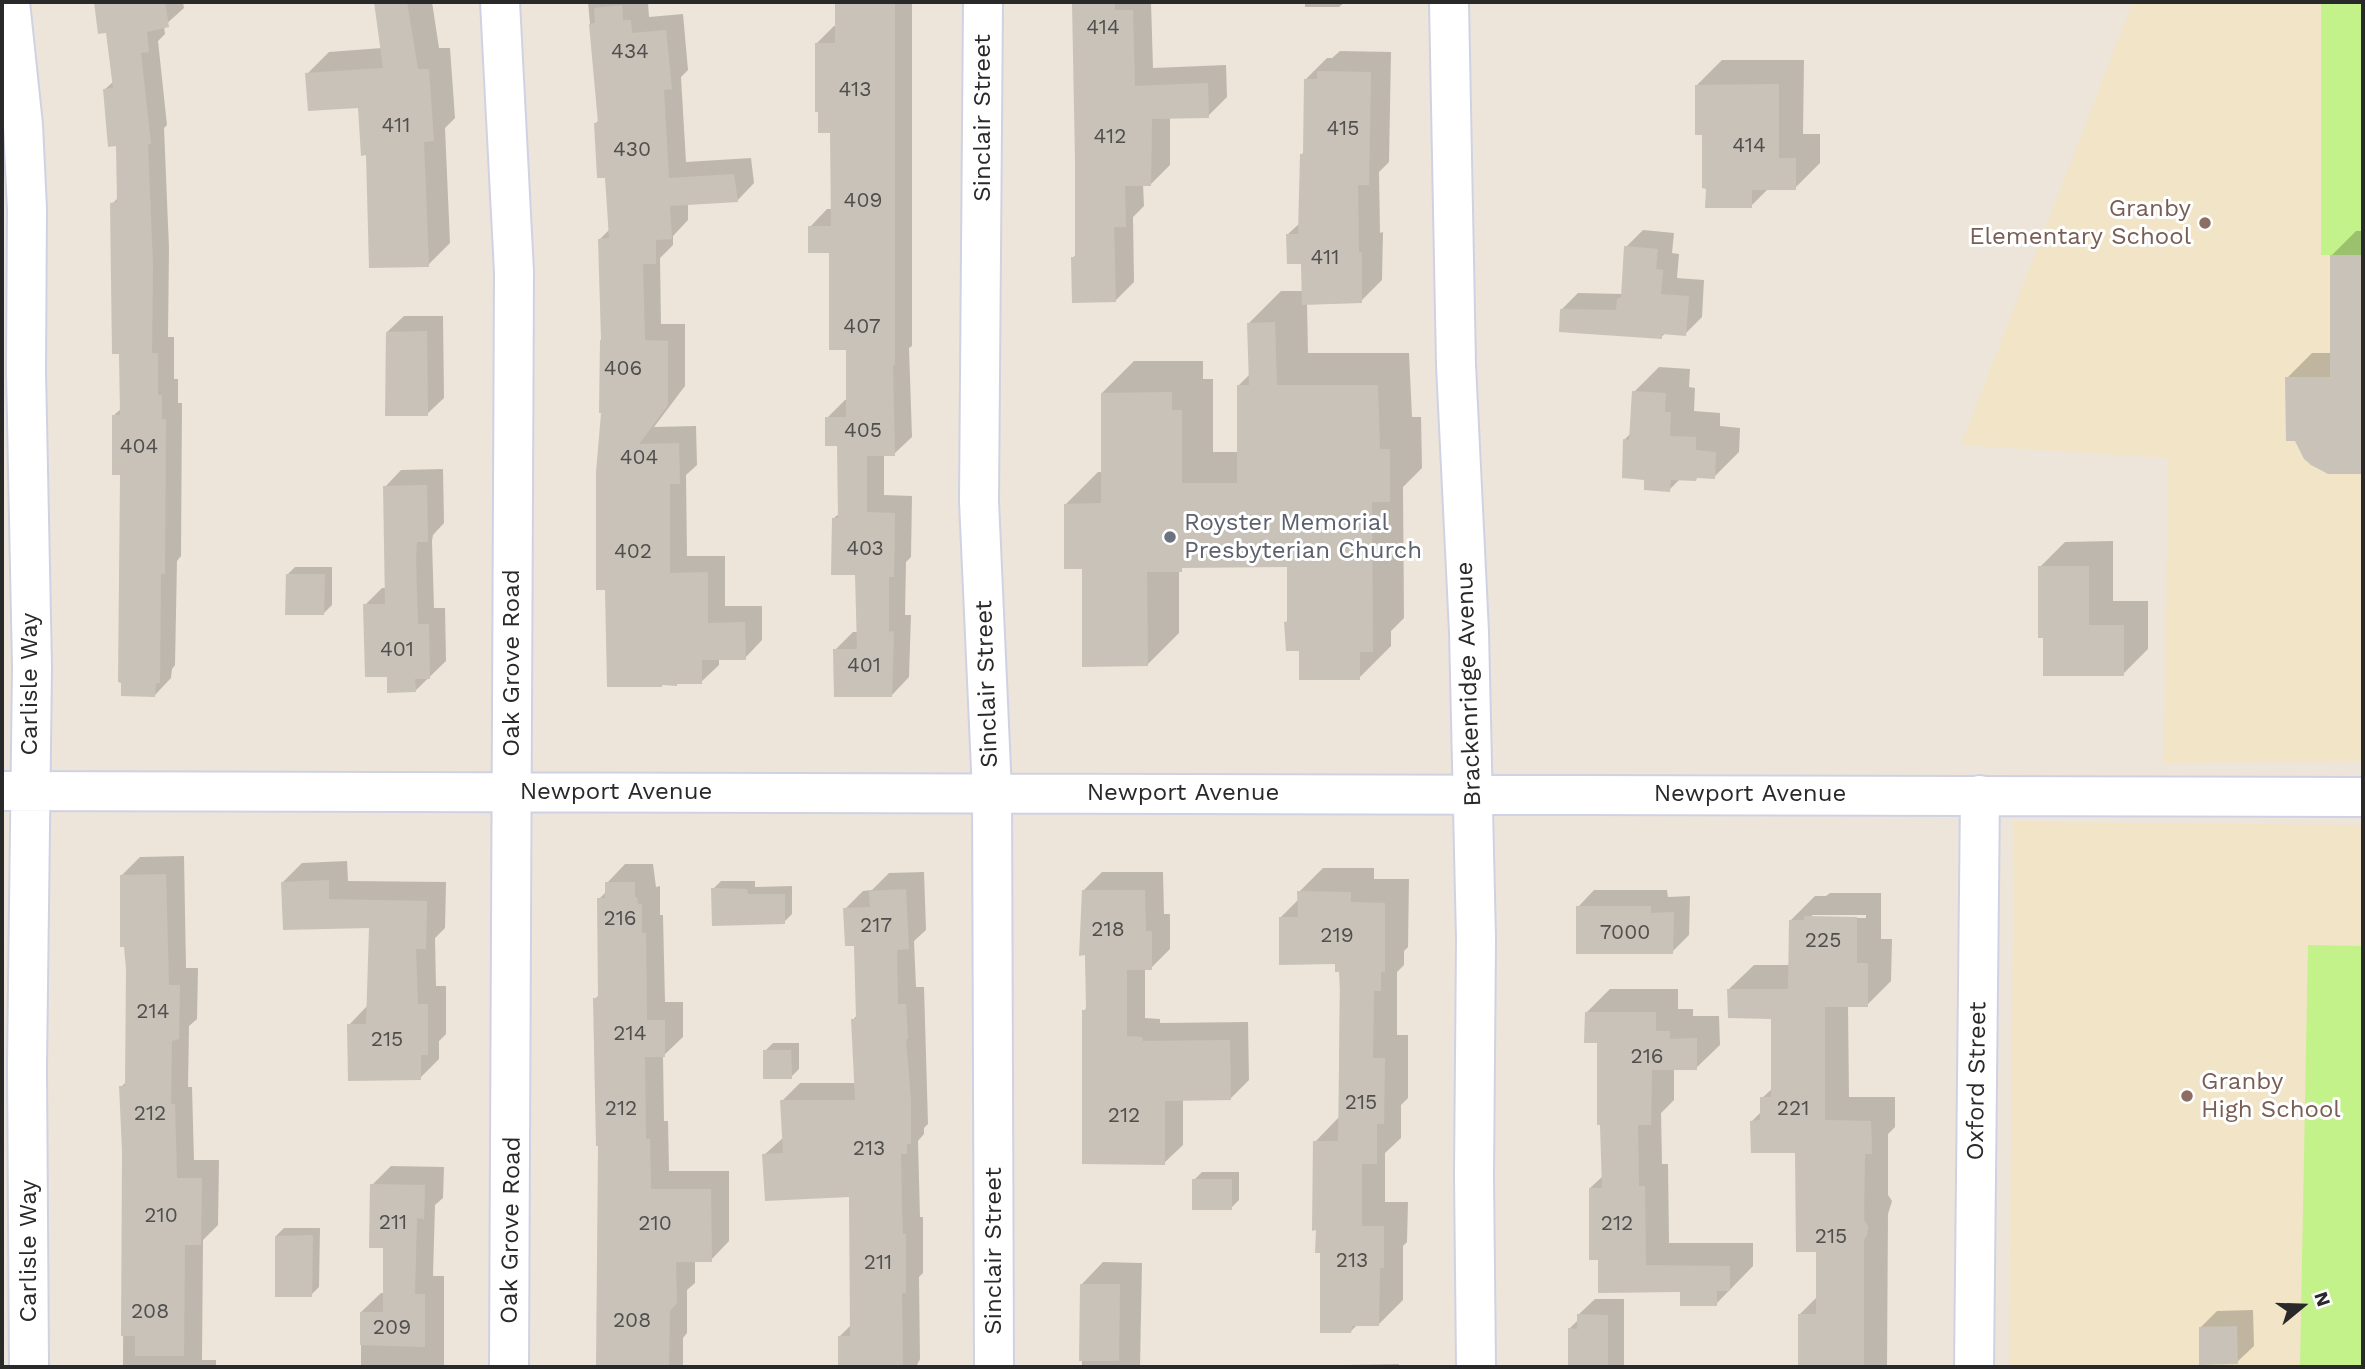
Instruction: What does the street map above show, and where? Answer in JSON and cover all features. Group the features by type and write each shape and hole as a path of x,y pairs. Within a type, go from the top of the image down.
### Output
{"street":[{"name":"Carlisle Way","path":"10,2 23,125 27,209 26,371 32,667 16,791 27,1054 29,1367"},
{"name":"Oak Grove Road","path":"500,2 514,272 509,1367"},
{"name":"Sinclair Street","path":"983,2 979,501 992,792 994,1367"},
{"name":"Brackenridge Avenue","path":"1450,2 1456,365 1469,632 1476,939 1476,1367"},
{"name":"Newport Avenue","path":"16,791 2363,797"},
{"name":"Oxford Street","path":"1974,1367 1980,795"}],"shaded area":[{"name":"Granby Elementary School","path":"2133,2 2363,2 2363,761 2164,763 2168,458 1961,445"},
{"name":"Granby High School","path":"2014,822 2363,825 2363,1367 2009,1367"}],"green space":[{"path":"2321,2 2363,2 2363,255 2321,255"},
{"path":"2308,945 2363,946 2363,1367 2300,1367"}],"building":[{"path":"94,2 165,2 169,27 147,32 149,52 141,53 151,144 148,144 153,266 152,353 158,353 158,395 162,395 162,419 166,419 165,574 161,574 160,683 156,683 155,697 121,696 121,683 118,682 120,475 112,475 112,415 120,415 119,354 112,354 110,203 117,202 116,146 108,147 103,89 113,88 106,33 98,34"},
{"path":"374,2 407,2 418,69 429,69 434,141 424,142 429,267 369,268 366,155 361,156 358,108 308,111 305,73 383,68"},
{"path":"835,2 895,2 895,456 867,456 867,512 895,513 894,577 889,577 889,632 894,631 892,697 834,697 833,649 857,649 855,575 831,575 832,518 838,518 837,446 825,446 825,417 846,417 846,350 829,350 829,253 808,253 808,226 831,226 830,133 818,133 818,112 815,112 815,43 835,43"},
{"path":"1072,2 1115,2 1115,10 1133,10 1135,86 1208,83 1209,118 1152,119 1151,186 1125,186 1126,227 1114,227 1116,302 1072,303 1075,161"},
{"path":"622,5 623,20 631,20 632,33 666,30 672,89 664,90 669,178 734,174 738,202 670,206 672,239 656,240 656,264 643,264 645,340 668,341 668,405 639,444 679,443 680,484 670,484 670,573 708,572 708,623 745,622 746,660 702,660 702,684 607,687 605,590 596,590 596,472 601,413 598,239 609,238 605,178 597,178 594,123 598,123 589,24 595,23 594,8"},
{"path":"1317,71 1371,72 1369,185 1358,185 1362,303 1302,305 1301,264 1287,264 1286,234 1298,234 1304,79 1317,79"},
{"path":"1779,84 1779,158 1796,158 1796,190 1752,190 1752,208 1705,208 1706,189 1702,188 1702,135 1695,135 1695,85"},
{"path":"1624,246 1658,249 1656,269 1663,270 1661,294 1689,296 1686,336 1662,334 1662,339 1559,332 1560,309 1616,310 1617,299 1621,297"},
{"path":"2330,255 2363,255 2363,474 2328,474 2304,459 2295,441 2286,441 2285,377 2330,377"},
{"name":"Royster Memorial Presbyterian Church","path":"1275,322 1277,385 1378,385 1380,449 1390,449 1390,502 1372,502 1373,652 1360,652 1360,680 1299,680 1299,651 1286,651 1284,622 1287,622 1287,567 1182,568 1182,572 1147,572 1148,666 1082,667 1082,569 1064,569 1064,504 1101,503 1101,393 1172,392 1172,410 1182,410 1182,483 1237,483 1237,385 1249,385 1247,323"},
{"path":"427,331 428,416 385,416 386,332"},
{"path":"1632,391 1666,393 1665,412 1671,412 1670,436 1696,437 1696,450 1716,452 1715,479 1671,480 1670,492 1644,490 1644,480 1622,478 1623,439 1629,440"},
{"path":"427,485 428,542 417,542 416,559 418,624 429,624 430,679 415,679 416,692 387,693 387,677 365,677 363,604 385,604 383,486"},
{"path":"2038,566 2089,566 2089,625 2124,625 2124,676 2043,676 2043,638 2038,638"},
{"path":"286,574 325,574 324,615 285,615"},
{"path":"166,874 169,985 180,985 179,1039 172,1041 171,1104 175,1104 177,1178 202,1178 201,1245 185,1245 184,1356 135,1356 135,1336 121,1336 122,1151 119,1086 125,1086 126,969 124,947 120,947 120,875"},
{"path":"329,880 329,899 427,901 426,949 416,949 418,1004 428,1004 428,1055 421,1055 421,1080 348,1081 347,1024 366,1024 369,928 283,930 281,882"},
{"path":"605,882 635,882 635,897 638,904 642,904 642,933 646,933 647,1020 665,1020 665,1057 645,1057 646,1139 650,1139 651,1189 711,1189 712,1262 676,1262 677,1303 670,1311 669,1367 596,1367 598,1146 593,998 598,998 597,898 605,898"},
{"path":"711,888 747,889 748,894 785,894 785,924 712,926"},
{"path":"906,889 909,949 897,950 898,1004 906,1004 911,1100 911,1144 907,1144 907,1154 901,1154 903,1234 906,1234 906,1293 902,1293 903,1367 838,1367 838,1336 850,1336 849,1197 765,1201 762,1154 783,1153 780,1100 855,1100 851,1019 856,1019 854,946 845,946 843,908 870,907 869,891"},
{"path":"1082,890 1145,890 1146,931 1152,931 1152,970 1127,970 1127,1036 1142,1037 1143,1041 1230,1040 1231,1100 1165,1101 1165,1165 1082,1164 1082,1010 1086,1010 1085,955 1079,956"},
{"path":"1297,891 1351,892 1351,902 1385,903 1385,972 1381,972 1381,991 1374,991 1373,1058 1385,1058 1384,1124 1377,1124 1377,1164 1362,1164 1362,1226 1384,1226 1384,1268 1380,1268 1379,1326 1352,1326 1351,1333 1320,1333 1320,1253 1315,1253 1316,1230 1312,1231 1313,1141 1338,1141 1339,972 1335,972 1335,964 1279,965 1279,917 1298,917"},
{"path":"1576,906 1651,906 1651,913 1674,912 1673,954 1576,954"},
{"path":"1804,916 1857,917 1857,963 1868,963 1868,1007 1825,1007 1825,1120 1871,1121 1872,1154 1865,1154 1864,1220 1868,1226 1864,1240 1864,1367 1798,1367 1798,1314 1816,1314 1816,1252 1796,1252 1795,1153 1751,1153 1750,1121 1760,1120 1760,1097 1771,1097 1771,1019 1728,1018 1727,989 1788,989 1789,920 1804,920"},
{"path":"1585,1012 1656,1012 1656,1031 1670,1031 1670,1039 1697,1038 1697,1070 1652,1070 1651,1125 1638,1125 1639,1186 1645,1186 1646,1265 1730,1266 1730,1291 1717,1291 1717,1306 1680,1306 1680,1292 1598,1293 1598,1260 1589,1260 1589,1188 1602,1188 1600,1125 1597,1125 1597,1043 1584,1043"},
{"path":"763,1050 791,1050 792,1079 763,1079"},
{"path":"1192,1179 1232,1179 1232,1210 1192,1210"},
{"path":"370,1184 425,1185 424,1219 417,1218 415,1294 425,1294 425,1347 360,1345 360,1312 383,1312 383,1248 369,1248"},
{"path":"313,1235 312,1297 275,1297 275,1236"},
{"path":"1080,1284 1120,1284 1119,1361 1079,1361"},
{"path":"1577,1314 1608,1315 1608,1367 1568,1367 1568,1328 1577,1329"},
{"path":"2237,1326 2238,1364 2199,1365 2199,1327"}],"place":[{"name":"Granby Elementary School","path":"2205,223"},
{"name":"Royster Memorial Presbyterian Church","path":"1170,537"},
{"name":"Granby High School","path":"2187,1096"}]}
